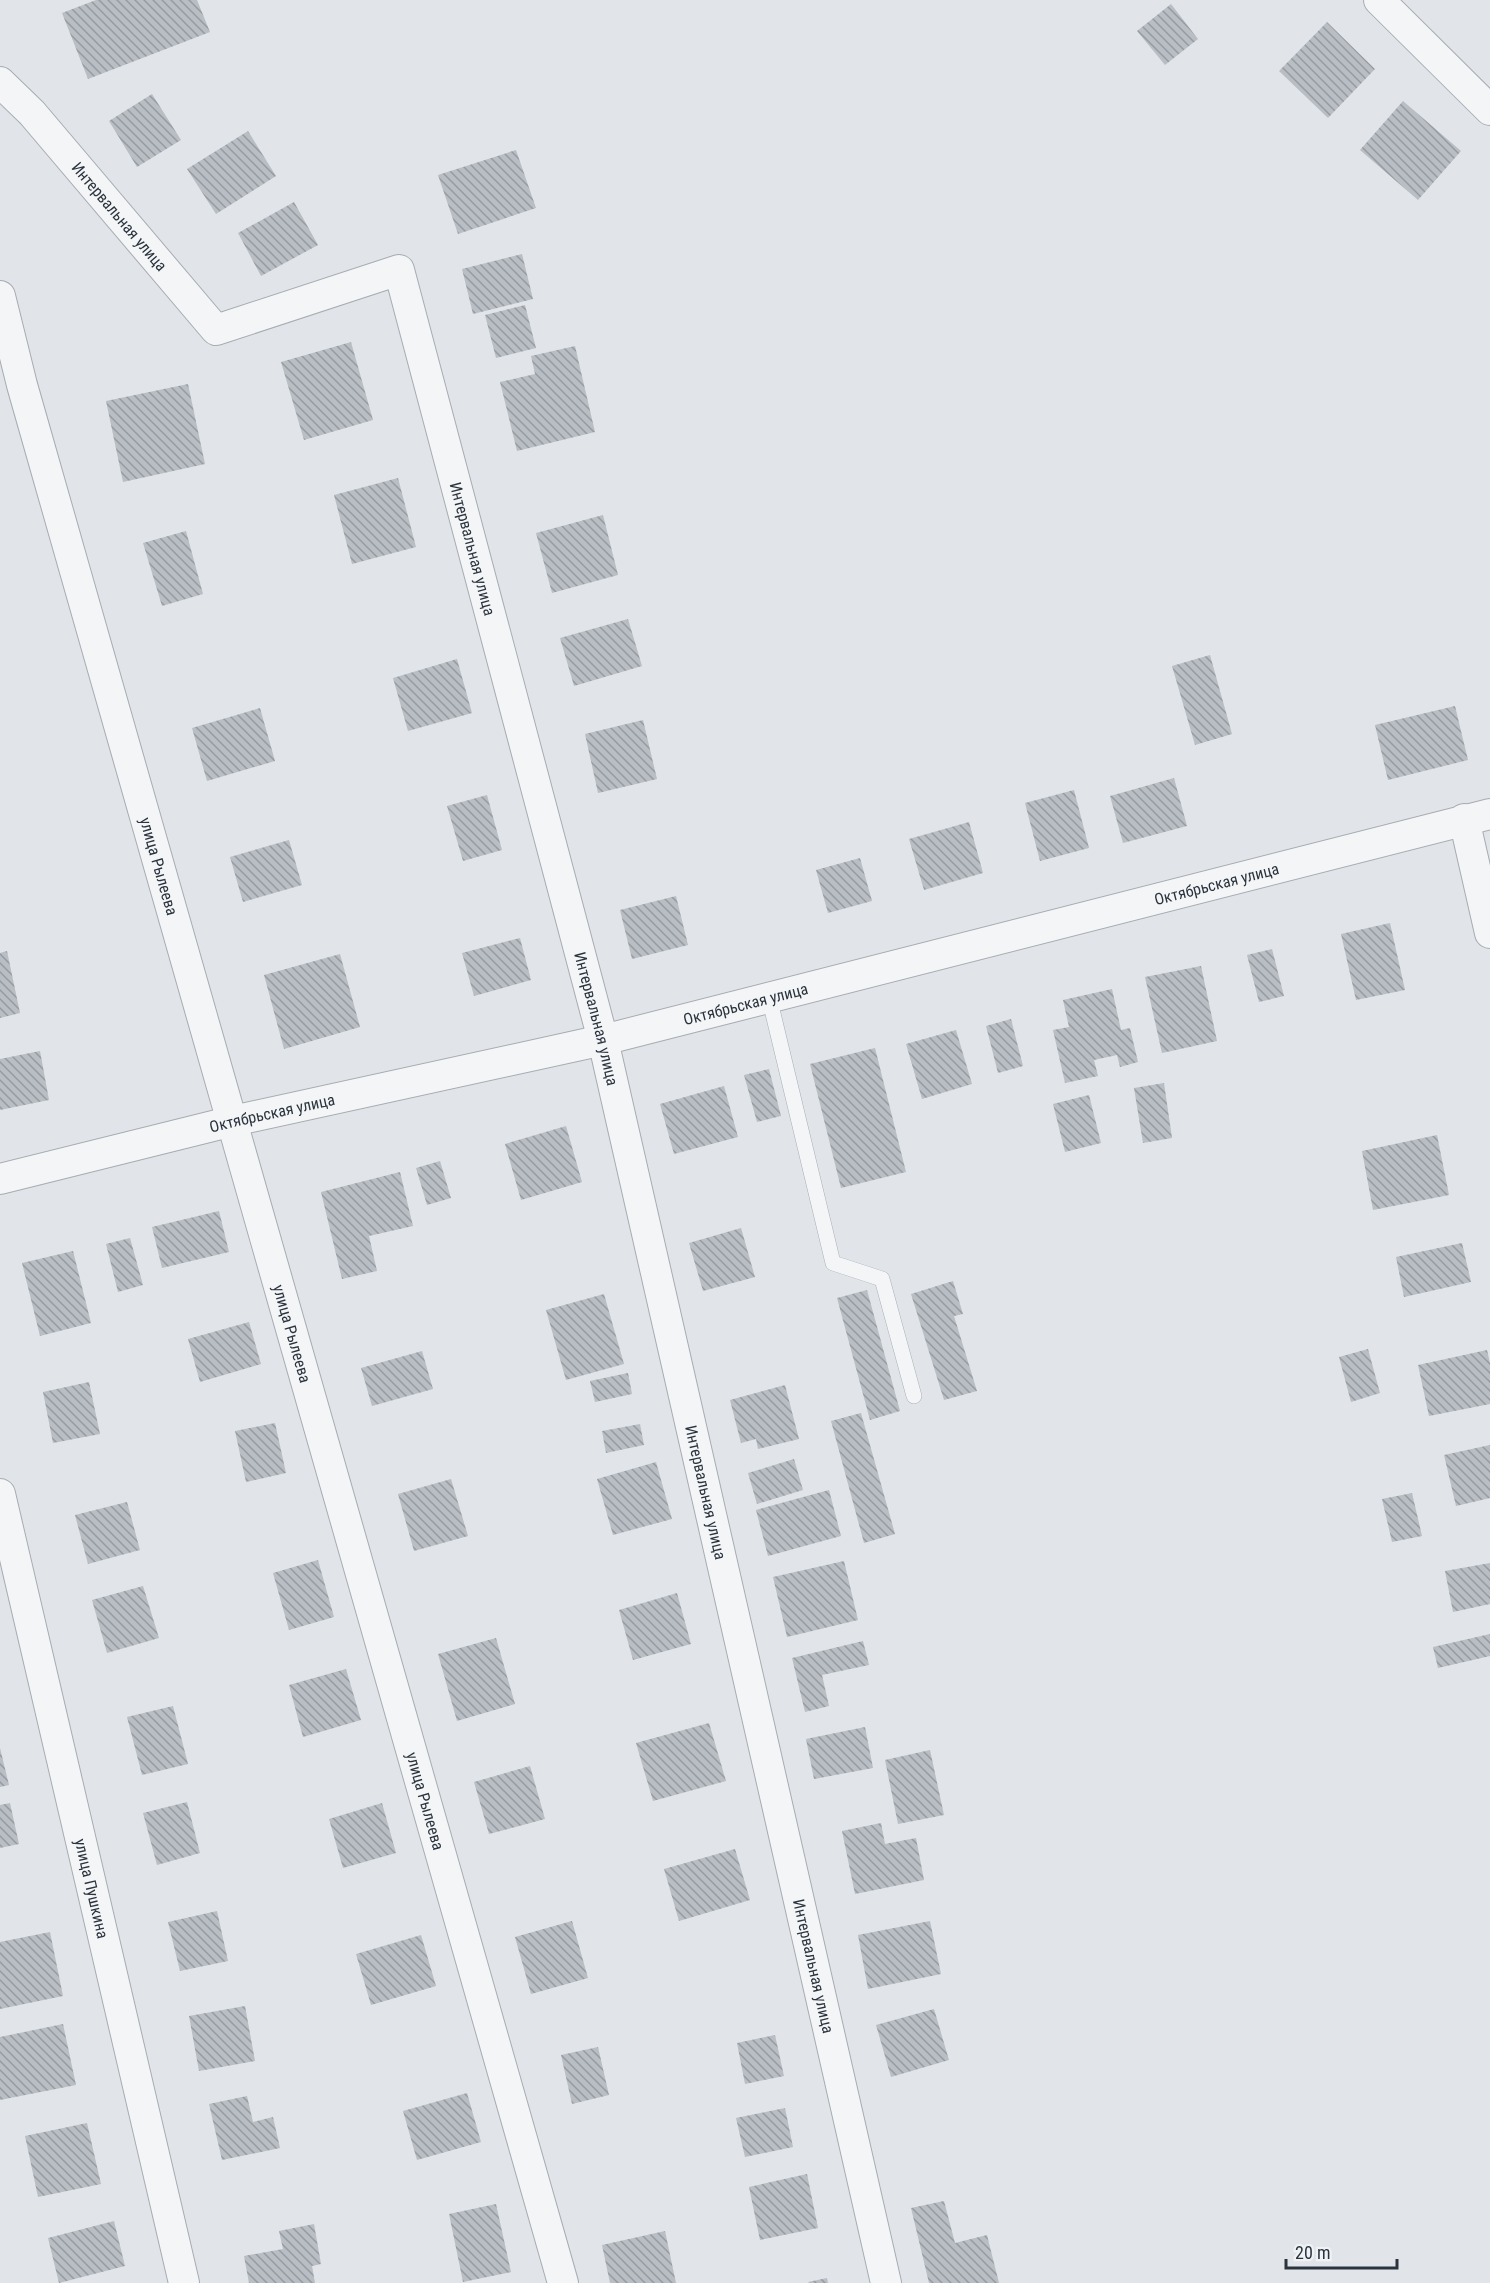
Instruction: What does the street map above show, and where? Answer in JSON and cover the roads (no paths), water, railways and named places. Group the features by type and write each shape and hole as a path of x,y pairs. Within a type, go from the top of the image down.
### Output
{"street":[{"path":"1378,0 1490,110"},
{"name":"Интервальная улица","path":"0,82 32,113 216,330 399,270 603,1040 886,2283"},
{"name":"улица Рылеева","path":"0,296 22,385 563,2283"},
{"path":"1477,817 1490,933"},
{"name":"Октябрьская улица","path":"0,1179 232,1121 603,1040 1477,817"},
{"name":"улица Пушкина","path":"0,1494 184,2283"}],"lane":[{"path":"769,997 833,1263 882,1279 914,1396"}]}
